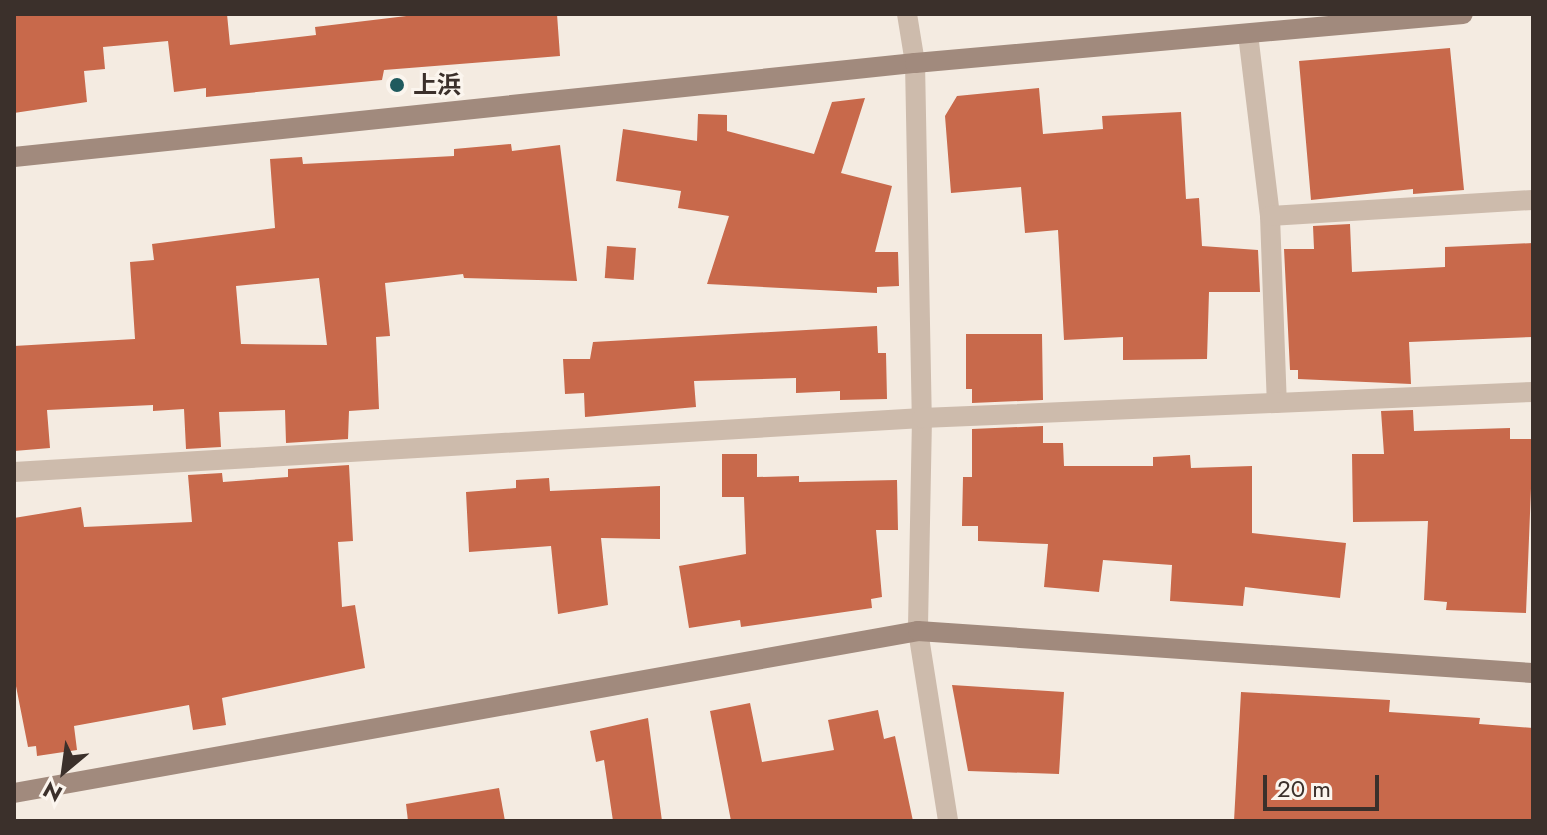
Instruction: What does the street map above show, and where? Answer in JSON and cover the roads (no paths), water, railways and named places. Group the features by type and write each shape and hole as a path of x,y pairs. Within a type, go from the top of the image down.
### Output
{"street":[{"path":"907,14 915,63 922,418 918,631 948,821"},
{"path":"14,157 915,63 1248,34 1385,17 1463,14"},
{"path":"1248,34 1270,216 1277,403"},
{"path":"1270,216 1533,200"},
{"path":"14,472 922,418 1533,392"},
{"path":"14,793 918,631 1533,673"}],"place":[{"name":"上浜","path":"397,85"}]}
